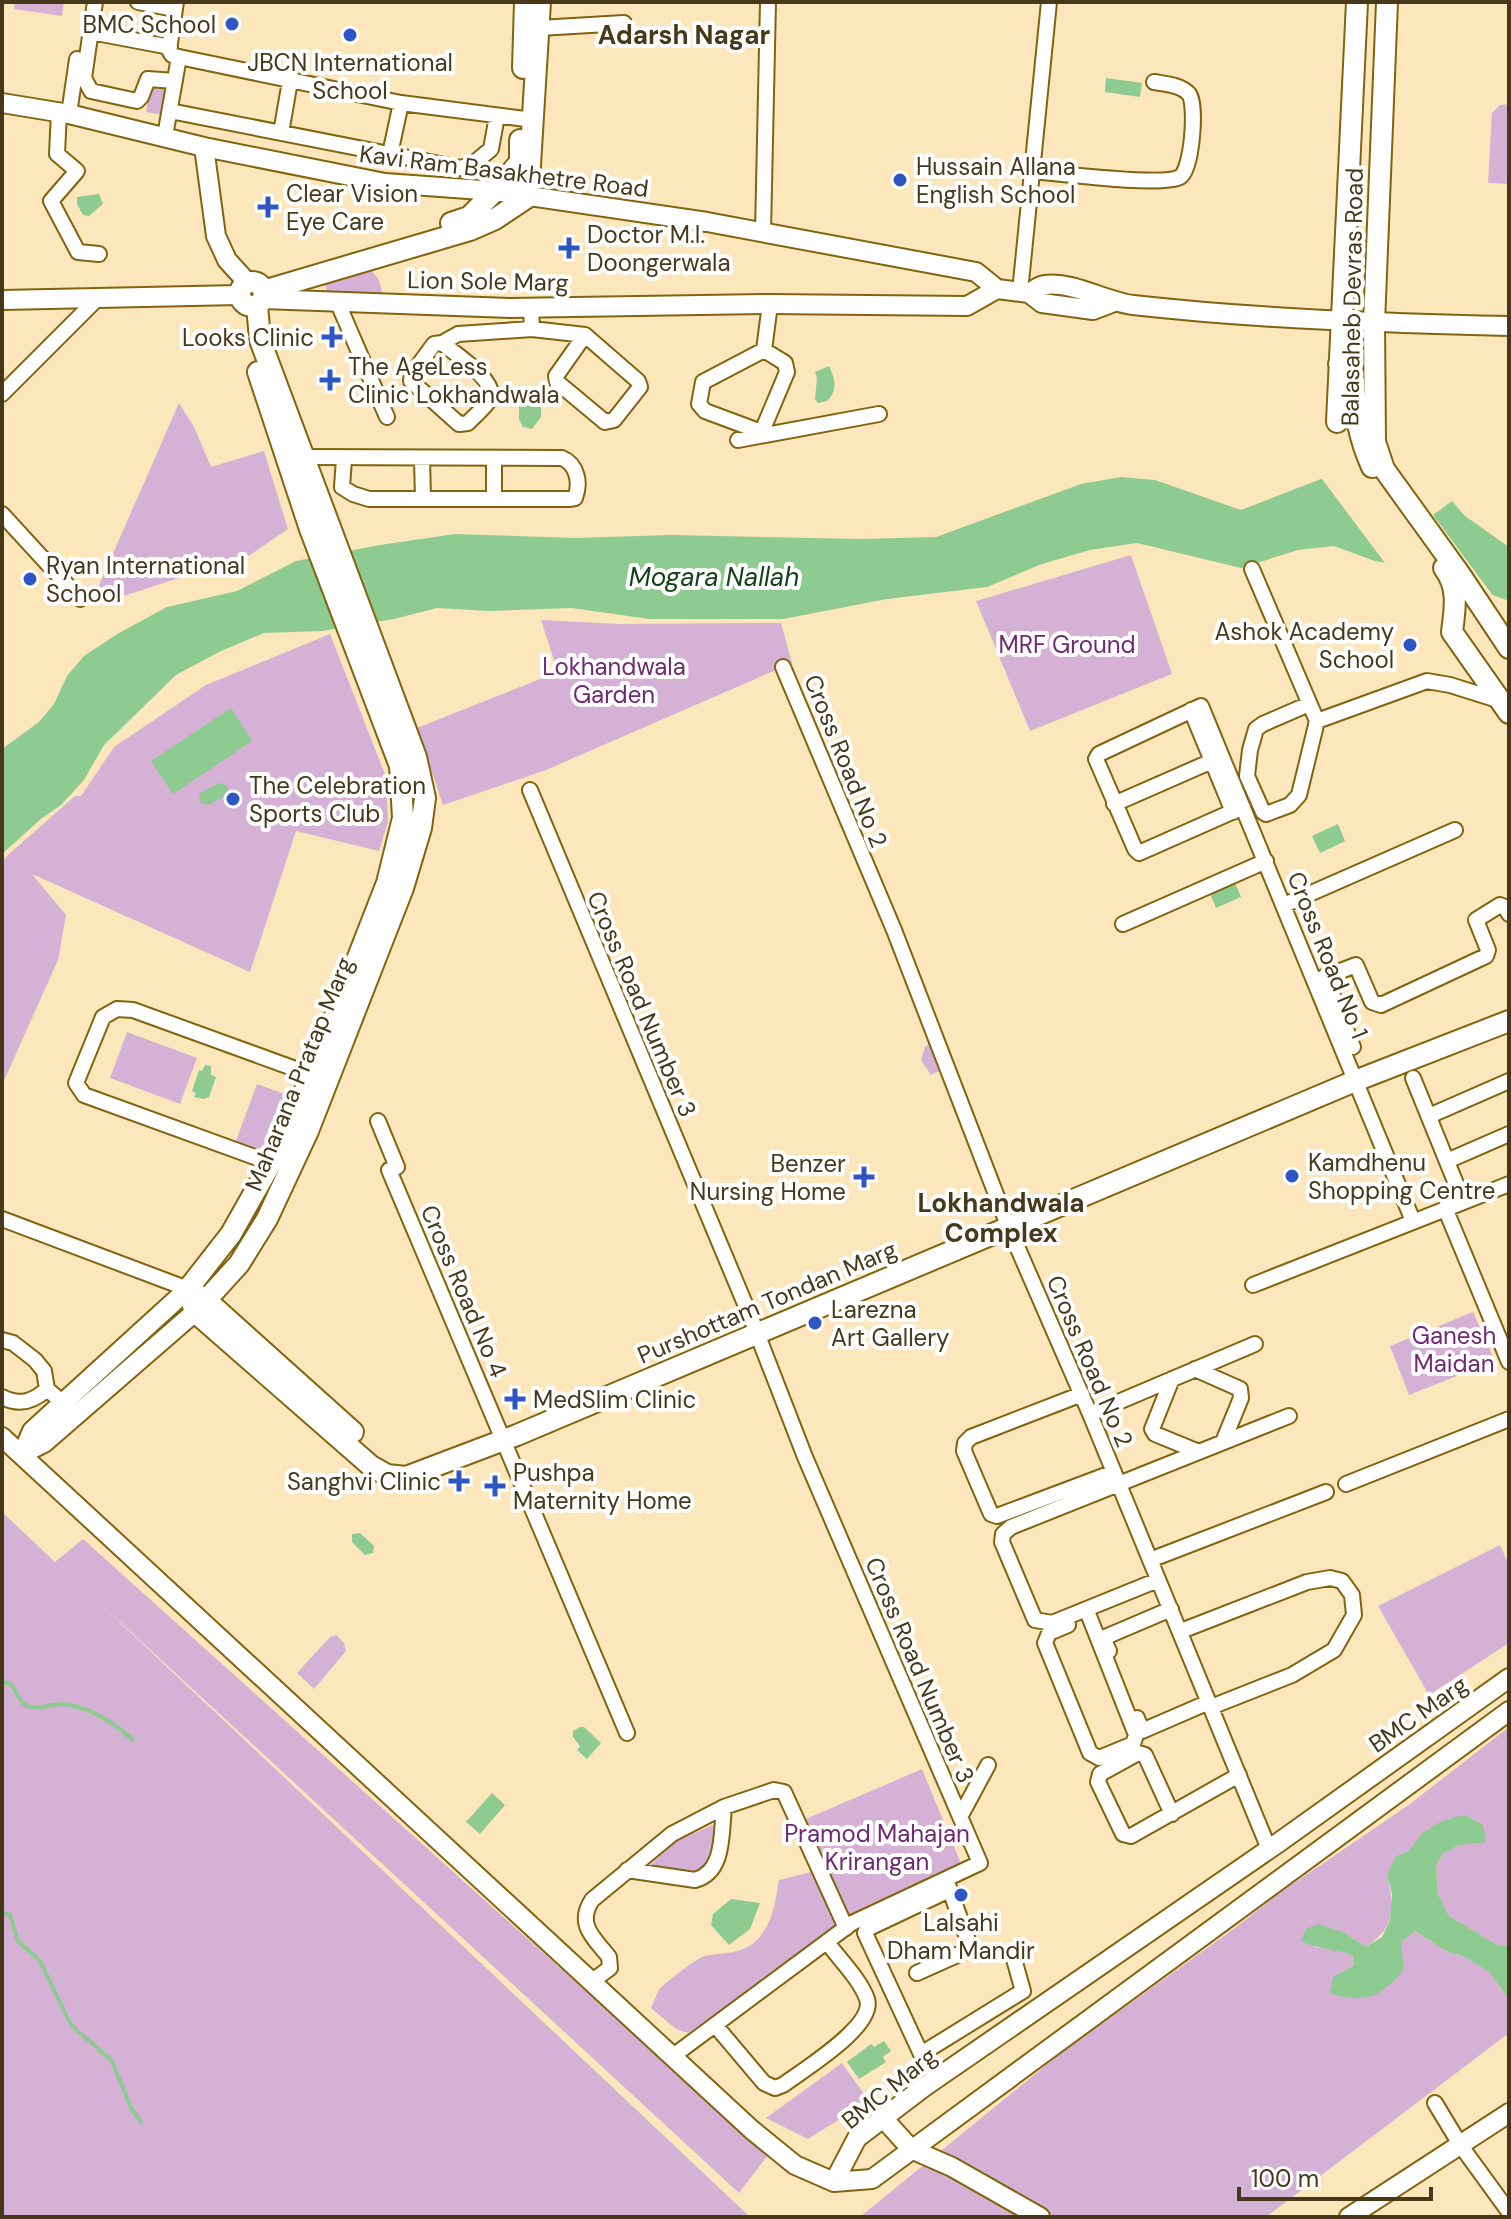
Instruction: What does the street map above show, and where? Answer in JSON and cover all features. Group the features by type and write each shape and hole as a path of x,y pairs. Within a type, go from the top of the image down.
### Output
{"main road":[{"path":"254,295 470,230 506,213 528,197 525,2"},
{"path":"254,295 469,217 495,191 520,162 539,28 539,2"},
{"name":"Balasaheb Devras Road","path":"1337,422 1357,2"},
{"name":"Balasaheb Devras Road","path":"1387,2 1374,323 1375,434 1384,478 1509,648"},
{"name":"Maharana Pratap Marg","path":"254,295 260,340 303,457 318,525"},
{"name":"Maharana Pratap Marg","path":"196,1300 271,1163 423,817 424,783 366,650 249,344 254,295"},
{"path":"1339,364 1354,380 1356,419 1362,445 1384,478"},
{"path":"1454,574 1452,632 1506,704"},
{"name":"Maharana Pratap Marg","path":"196,1300 239,1264 285,1185 395,886"},
{"name":"Purshottam Tondan Marg","path":"196,1300 389,1463 401,1466 415,1463 501,1435 1007,1223 1509,1006"},
{"name":"Purshottam Tondan Marg","path":"1352,1075 1509,1021"}],"street":[{"path":"85,2 57,154 77,171 51,201 78,252 99,254"},
{"path":"95,2 84,78 91,91 137,101 148,79 175,81"},
{"path":"138,2 175,6 175,81 165,136"},
{"path":"763,232 768,2"},
{"path":"1024,292 1031,171 1049,2"},
{"path":"539,28 624,23"},
{"path":"91,32 290,81 401,103 527,120"},
{"path":"281,133 290,81"},
{"path":"1031,171 1155,181 1179,178 1188,161 1194,118 1192,98 1186,90 1154,82"},
{"name":"Kavi Ram Basakhetre Road","path":"2,103 64,113 204,147 385,183 495,191 763,232 976,272 997,289"},
{"path":"390,154 401,103"},
{"path":"170,111 466,167 491,149 497,116"},
{"path":"204,147 216,236 227,260 254,295"},
{"path":"997,289 1024,292 1042,303 1093,310 1114,302 1213,314 1341,322 1509,326"},
{"name":"Lion Sole Marg","path":"2,300 254,295 337,301 531,307 770,304 967,306 997,289"},
{"path":"2,394 97,299"},
{"path":"337,301 387,417"},
{"path":"764,350 770,304"},
{"path":"531,307 532,329"},
{"path":"442,343 485,379 492,391 490,399 468,423 459,424 411,381 412,374 434,344 458,334 532,329 585,335 638,381 640,387 614,420 605,422 557,382 556,376 585,335"},
{"path":"764,350 785,363 787,372 763,429 756,430 705,411 699,404 703,382 764,350"},
{"path":"738,440 879,414"},
{"path":"303,457 562,458 575,468 577,492 575,498 569,499 369,499 342,487 344,459"},
{"path":"422,458 423,499"},
{"path":"494,458 494,499"},
{"path":"2,514 80,599"},
{"path":"1252,569 1317,721 1299,795 1290,805 1278,811 1270,814 1263,812 1247,776 1256,729 1309,704"},
{"name":"Cross Road No 2","path":"783,667 894,930 1007,1223 1082,1394 1269,1849"},
{"path":"1317,721 1427,681 1450,685 1506,704"},
{"path":"1196,708 1212,761 1238,809 1139,853 1096,764 1099,754 1196,708"},
{"name":"Cross Road No 1","path":"1196,708 1238,809 1266,861 1320,978 1352,1075 1413,1221"},
{"path":"1114,804 1212,761"},
{"name":"Cross Road Number 3","path":"530,790 805,1457 980,1863 928,1894 846,1928 673,2056"},
{"path":"1284,905 1455,830"},
{"path":"1123,924 1266,861"},
{"path":"1353,1047 1320,978 1356,965 1372,1002 1381,1005 1486,956 1488,950 1476,920 1500,905 1509,914"},
{"path":"271,1163 84,1095 76,1083 103,1017 117,1009 133,1010 312,1075"},
{"path":"1413,1078 1463,1201"},
{"path":"1429,1116 1509,1081"},
{"name":"Cross Road No 4","path":"378,1121 397,1167 389,1170 407,1194 501,1435 627,1733"},
{"path":"1447,1161 1509,1134"},
{"path":"1253,1285 1509,1184"},
{"path":"1445,1208 1509,1362"},
{"path":"2,1219 196,1300"},
{"name":"Maharana Pratap Marg","path":"22,1454 32,1431 63,1403 196,1300"},
{"name":"Maharana Pratap Marg","path":"22,1454 44,1443 196,1300"},
{"path":"2,1340 13,1343 35,1360 44,1371 47,1389 63,1403"},
{"path":"1090,1414 1255,1344"},
{"path":"1195,1369 1240,1389 1241,1398 1223,1442"},
{"path":"1172,1379 1152,1429 1155,1434 1199,1452"},
{"path":"2,1397 10,1401 28,1402 47,1389"},
{"path":"1082,1394 971,1437 965,1443 964,1451 991,1514 997,1516 1199,1452 1289,1416"},
{"path":"1346,1484 1509,1419"},
{"path":"2,1437 752,2130 795,2165 834,2182"},
{"path":"1116,1478 1011,1527 1003,1534 1002,1542 1035,1620 1043,1623 1052,1623 1160,1584"},
{"path":"1150,1560 1326,1492"},
{"path":"1170,1607 1103,1638 1142,1731 1292,1675 1334,1650 1354,1615 1352,1595 1342,1581 1330,1578 1307,1582 1181,1631"},
{"path":"1089,1616 1136,1735 1133,1744 1099,1758 1090,1753 1045,1643 1049,1633 1160,1584"},
{"path":"1098,1637 1170,1607"},
{"name":"BMC Marg","path":"834,2182 857,2138 883,2118 1509,1678"},
{"name":"BMC Marg","path":"834,2182 872,2179 1509,1711"},
{"path":"1172,1814 1145,1755 1138,1753 1100,1774 1098,1782 1123,1834 1131,1836 1172,1814 1239,1775"},
{"path":"960,1817 988,1765"},
{"path":"591,1982 610,1968 609,1957 585,1925 586,1909 592,1900 672,1834 724,1807 774,1790 784,1792 846,1928"},
{"path":"627,1870 695,1880 703,1878 716,1865 724,1807"},
{"path":"917,1973 966,1951 970,1946 928,1894 865,1933 921,2054 936,2079"},
{"path":"715,2025 764,2083 775,2088 783,2085 858,2028 868,2012 868,2001 862,1990 827,1942"},
{"path":"921,2054 1023,1991 1012,1952"},
{"path":"1435,2103 1461,2146 1509,2212"},
{"path":"1349,2217 1509,2113"},
{"path":"883,2118 911,2149 952,2167 1040,2217"}],"green space":[{"path":"15,2 64,2 62,16 14,9"},
{"path":"152,81 169,84 163,115 146,112"},
{"path":"1509,104 1509,184 1488,183 1492,113 1500,105"},
{"path":"371,270 379,280 383,296 327,295 325,283"},
{"path":"179,403 194,427 211,467 264,451 288,529 250,555 102,603 93,599"},
{"name":"MRF Ground","path":"1131,555 1172,674 1030,731 976,601"},
{"name":"Lokhandwala Garden","path":"541,620 619,624 781,623 792,663 546,770 443,805 417,728 558,672"},
{"name":"The Celebration Sports Club","path":"330,634 386,777 388,822 379,851 296,831 250,972 32,874 66,915 58,960 2,1085 2,862 75,796 81,796 114,747 206,685"},
{"path":"127,1032 197,1058 180,1104 110,1078"},
{"path":"930,1043 941,1070 931,1075 921,1060 925,1047"},
{"path":"257,1084 290,1096 270,1153 236,1141"},
{"name":"Ganesh Maidan","path":"1473,1312 1495,1361 1409,1395 1390,1346"},
{"path":"2,1512 55,1562 83,1539 768,2155 739,2193 94,1598 750,2217 2,2217"},
{"path":"1500,1545 1509,1565 1509,1643 1429,1695 1378,1606"},
{"path":"336,1635 344,1643 346,1651 314,1689 297,1673 330,1637"},
{"path":"1509,1727 1509,1945 1499,1946 1449,1916 1438,1894 1436,1866 1442,1854 1459,1845 1420,1836 1409,1853 1387,1875 1392,1907 1387,1924 1376,1940 1366,1947 1345,1933 1314,1947 1352,1955 1354,1965 1333,1977 1401,1942 1415,1931 1446,1951 1465,1957 1489,1972 1509,1999 1509,2033 1266,2217 860,2217 1061,2053 1281,1892 1410,1804"},
{"name":"Pramod Mahajan Krirangan","path":"922,1769 962,1866 849,1920 688,2033 676,2029 651,2008 662,1987 695,1961 705,1956 743,1949 756,1941 771,1915 779,1880 827,1868 806,1819"},
{"path":"715,1824 708,1857 698,1871 680,1872 648,1867 676,1841"},
{"path":"842,2063 869,2101 808,2139 766,2118"}],"water":[{"path":"1106,78 1142,83 1140,97 1105,92"},
{"path":"99,194 103,204 89,216 83,215 77,197"},
{"path":"829,366 834,380 833,393 827,401 818,403 815,399 815,372"},
{"path":"519,390 541,390 541,417 532,429 523,427 519,419"},
{"name":"Mogara Nallah","path":"1121,477 1155,480 1241,510 1321,479 1343,478 1436,511 1452,501 1465,516 1509,547 1509,601 1419,568 1375,561 1334,546 1298,550 1241,568 1137,543 1090,550 1042,564 987,587 887,599 783,619 649,619 572,608 489,611 437,608 322,631 264,633 176,675 104,745 84,780 61,805 2,854 2,749 39,722 54,704 67,676 84,656 167,607 237,591 296,561 455,534 576,538 671,535 862,539 936,537 1081,484"},
{"path":"231,708 252,741 173,794 151,761"},
{"path":"219,783 228,786 227,794 209,805 201,803 199,794"},
{"path":"1338,824 1345,841 1320,853 1312,836"},
{"path":"1234,880 1241,897 1216,908 1209,891"},
{"path":"205,1065 211,1066 211,1075 216,1077 209,1097 204,1099 194,1097 196,1093 192,1091 199,1070 202,1071"},
{"path":"360,1533 374,1546 373,1553 365,1555 352,1542 352,1534"},
{"path":"584,1727 601,1743 587,1759 577,1750 580,1746 573,1737 573,1731"},
{"path":"492,1793 505,1805 480,1834 466,1822"},
{"path":"1464,1815 1483,1825 1486,1842 1459,1845 1442,1854 1436,1866 1438,1894 1449,1916 1499,1946 1509,1945 1509,1999 1489,1972 1465,1957 1446,1951 1415,1931 1401,1942 1404,1970 1380,1992 1363,1998 1330,1993 1333,1977 1354,1965 1352,1955 1301,1941 1306,1929 1318,1924 1345,1933 1366,1947 1382,1937 1390,1920 1392,1894 1387,1875 1396,1856 1408,1851 1431,1827"},
{"path":"731,1899 760,1903 750,1929 729,1945 711,1925 713,1914"},
{"path":"884,2041 891,2051 883,2057 886,2062 859,2079 847,2062 871,2044 874,2047"}],"pier":[{"path":"1319,475 1373,475 1409,486 1436,507 1450,498 1452,501 1433,515 1497,601 1418,572 1388,567"}],"waterway":[{"path":"2,1682 10,1683 28,1706 37,1708 61,1704 81,1708 109,1721 133,1740"},
{"path":"2,1912 10,1915 18,1941 40,1961 71,2025 112,2061 131,2108 141,2122"}],"place":[{"name":"BMC School","path":"232,24"},
{"name":"JBCN International School","path":"350,35"},
{"name":"Hussain Allana English School","path":"900,180"},
{"name":"Clear Vision Eye Care","path":"268,207"},
{"name":"Doctor M.I. Doongerwala","path":"569,248"},
{"name":"Looks Clinic","path":"332,337"},
{"name":"The AgeLess Clinic Lokhandwala","path":"330,380"},
{"name":"Ryan International School","path":"30,579"},
{"name":"Ashok Academy School","path":"1410,645"},
{"name":"The Celebration Sports Club","path":"233,799"},
{"name":"Kamdhenu Shopping Centre","path":"1292,1176"},
{"name":"Benzer Nursing Home","path":"864,1177"},
{"name":"Larezna Art Gallery","path":"815,1323"},
{"name":"MedSlim Clinic","path":"515,1399"},
{"name":"Sanghvi Clinic","path":"459,1481"},
{"name":"Pushpa Maternity Home","path":"495,1486"},
{"name":"Lalsahi Dham Mandir","path":"961,1895"}],"district":[{"name":"Adarsh Nagar","path":"684,35"},
{"name":"Lokhandwala Complex","path":"1001,1218"}]}
